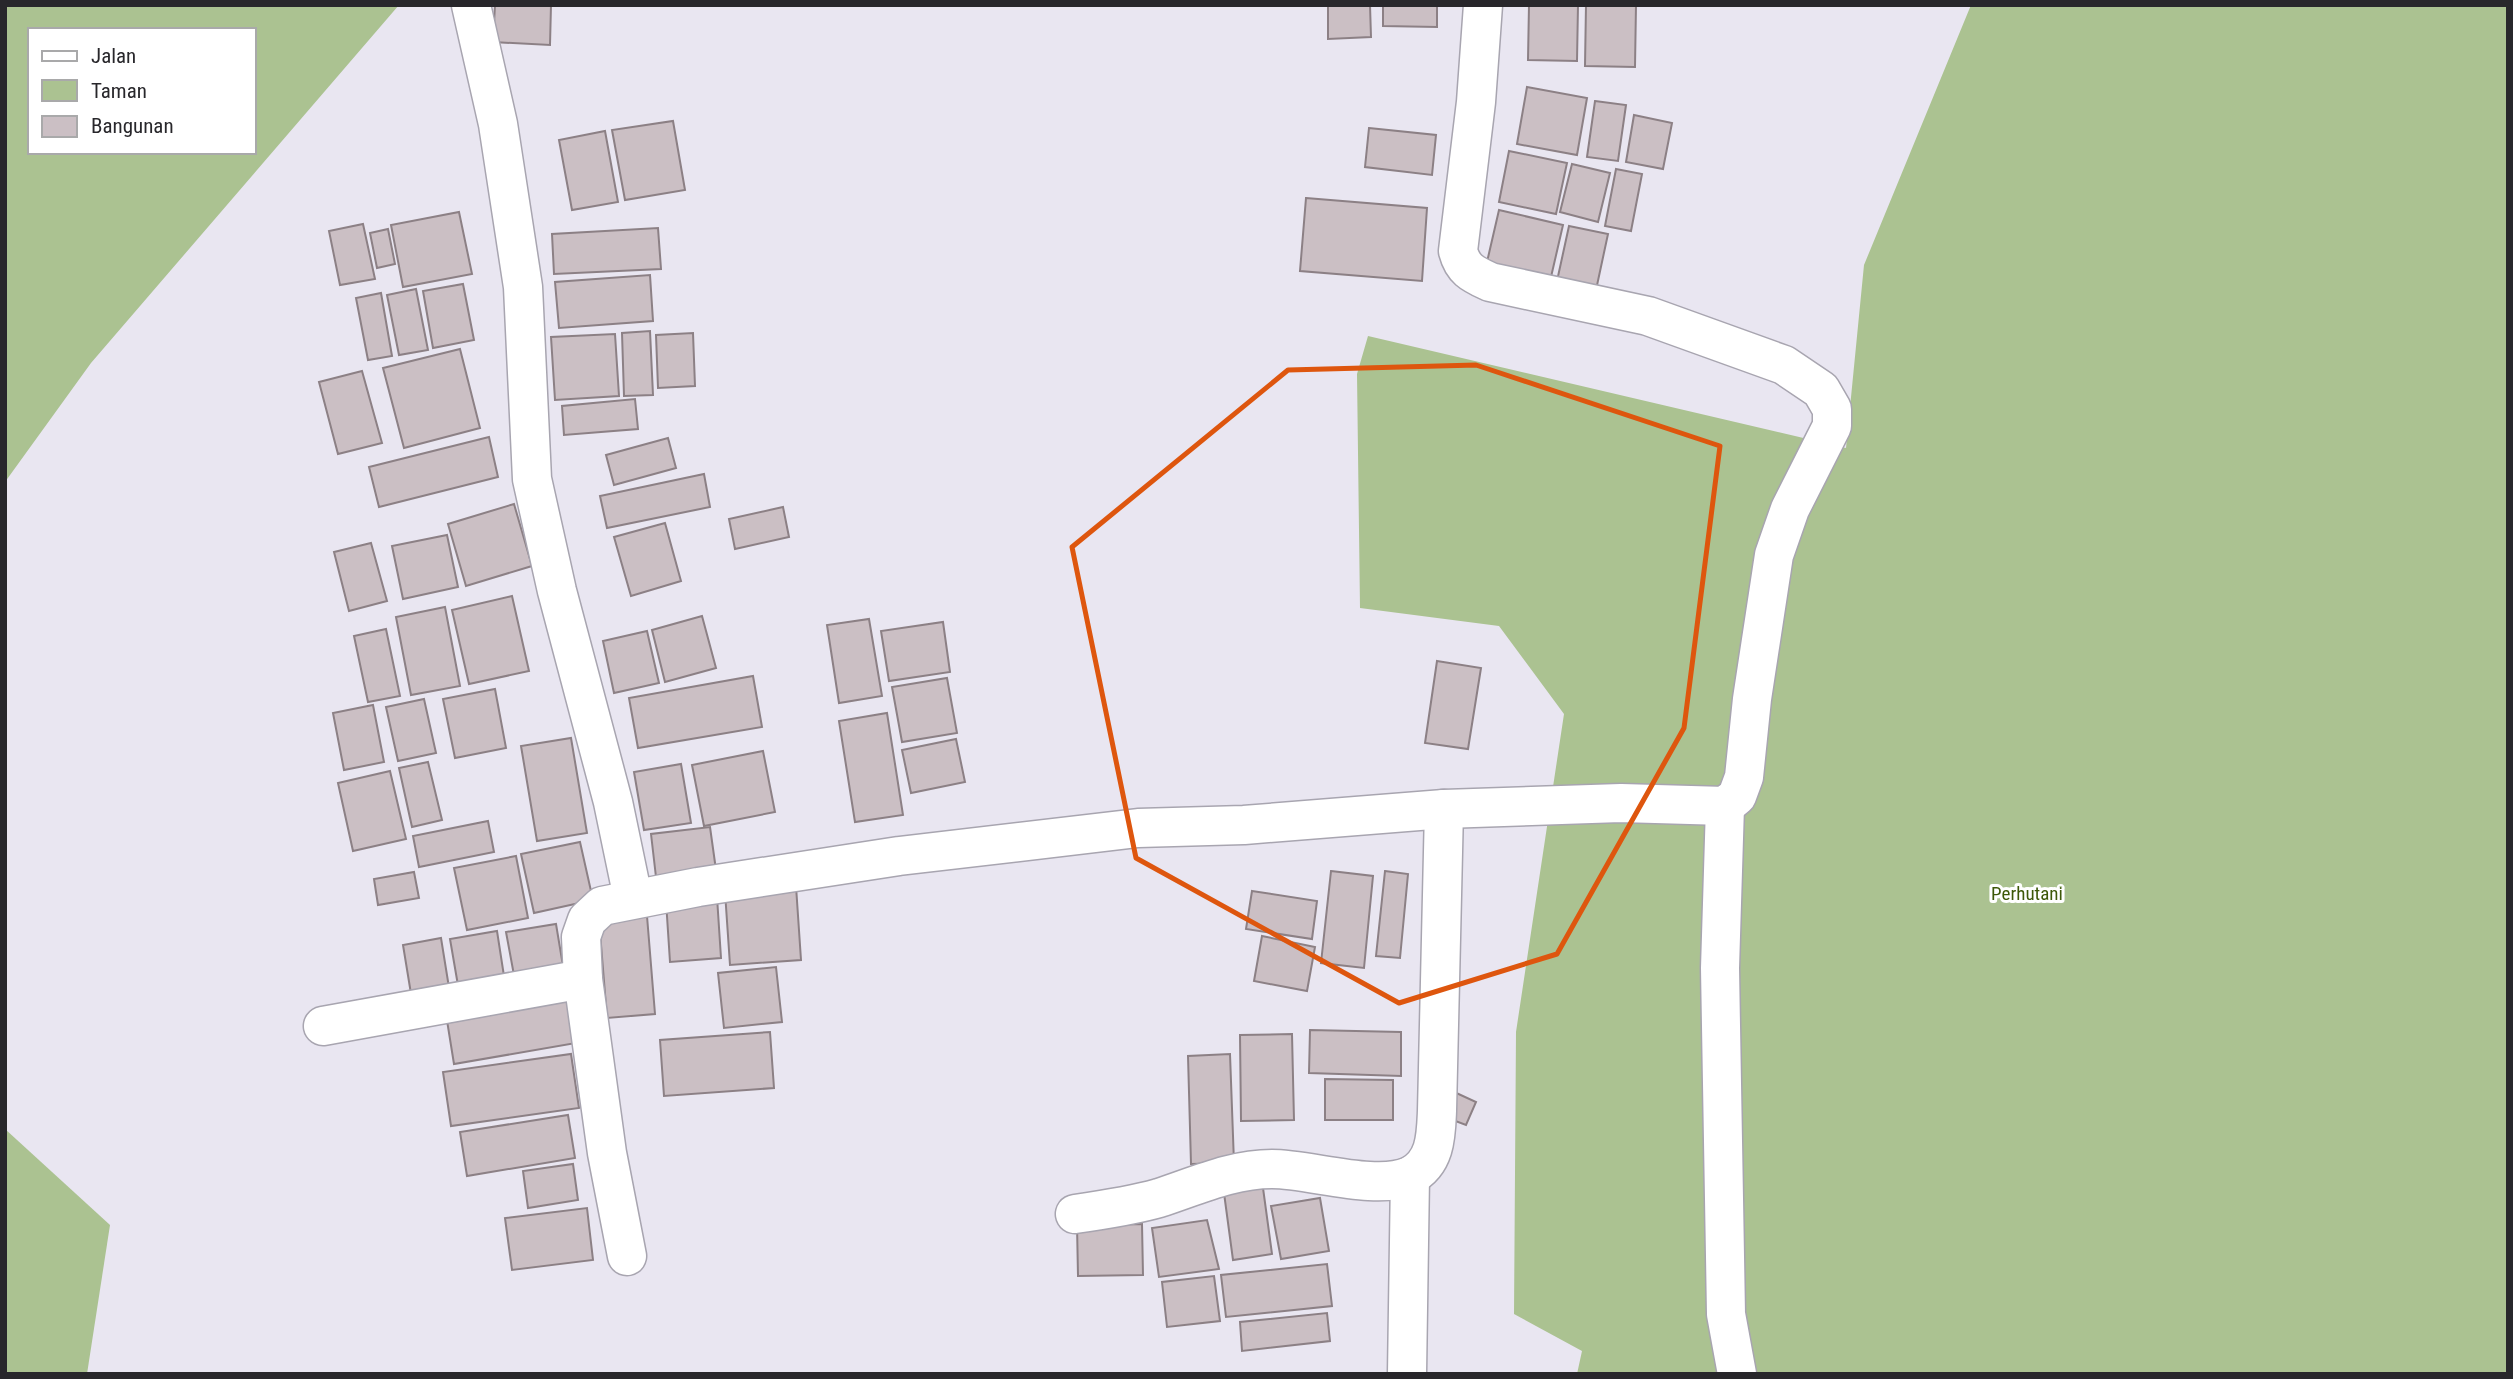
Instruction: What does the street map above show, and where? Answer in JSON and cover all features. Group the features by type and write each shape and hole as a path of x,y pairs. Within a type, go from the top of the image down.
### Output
{"street":[{"path":"471,5 498,124 523,287 532,478 557,591 613,802 633,898"},
{"path":"627,1256 607,1153 583,979 581,937 587,920 602,906 633,898 898,856 1138,828 1244,825 1444,809 1621,803 1725,806 1737,796 1744,777 1752,699 1774,555 1790,509 1832,426 1832,409 1821,390 1784,365 1648,316 1490,282 1470,273 1462,265 1458,251 1476,102 1483,5"},
{"path":"1725,806 1720,968 1726,1314 1737,1374"},
{"path":"1075,1214 1129,1206 1238,1173 1271,1169 1382,1182 1410,1176 1427,1163 1435,1143 1444,809"},
{"path":"323,1026 583,979"},
{"path":"1407,1374 1410,1176"}],"highlighted area":[{"path":"1476,365 1720,446 1684,728 1557,954 1399,1003 1136,858 1072,547 1288,370"}],"green space":[{"path":"5,5 399,5 91,363 5,482"},
{"name":"Perhutani","path":"1971,5 2508,5 2508,1374 1577,1374 1582,1351 1514,1314 1516,1032 1564,714 1499,626 1360,608 1357,374 1368,336 1846,448 1864,265"},
{"path":"5,1129 110,1225 87,1374 5,1374"}],"building":[{"path":"495,5 551,5 550,45 493,42"},
{"path":"1328,5 1370,5 1371,37 1328,39"},
{"path":"1383,5 1437,5 1437,27 1383,26"},
{"path":"1529,5 1578,5 1577,61 1528,60"},
{"path":"1586,5 1636,5 1635,67 1585,66"},
{"path":"1527,87 1587,98 1577,155 1517,144"},
{"path":"1595,101 1626,105 1618,161 1587,157"},
{"path":"1634,115 1672,123 1663,169 1626,162"},
{"path":"673,121 685,190 625,200 612,130"},
{"path":"1369,128 1436,135 1432,175 1365,167"},
{"path":"605,131 618,202 572,210 559,140"},
{"path":"1509,151 1567,163 1556,214 1499,202"},
{"path":"1572,164 1610,173 1598,222 1560,212"},
{"path":"1616,169 1642,174 1631,231 1605,226"},
{"path":"1306,198 1427,208 1422,281 1300,271"},
{"path":"1499,210 1563,225 1551,277 1487,262"},
{"path":"459,212 472,274 403,287 391,225"},
{"path":"363,224 375,279 340,285 329,231"},
{"path":"1569,226 1608,234 1596,290 1557,281"},
{"path":"658,228 661,269 554,274 552,234"},
{"path":"388,229 395,264 377,268 370,233"},
{"path":"650,275 653,321 559,328 555,282"},
{"path":"463,284 474,340 433,348 423,291"},
{"path":"416,289 428,350 399,355 387,295"},
{"path":"381,293 392,356 368,360 356,298"},
{"path":"650,331 653,395 624,396 622,333"},
{"path":"693,333 695,386 658,388 656,335"},
{"path":"615,334 619,396 555,400 551,337"},
{"path":"460,349 480,428 404,448 383,368"},
{"path":"362,371 382,443 338,454 319,382"},
{"path":"635,399 638,429 564,435 562,406"},
{"path":"489,437 498,477 379,507 369,467"},
{"path":"668,438 676,468 614,485 606,455"},
{"path":"704,474 710,507 607,528 600,496"},
{"path":"514,504 532,566 466,586 448,524"},
{"path":"783,507 789,537 735,549 729,519"},
{"path":"665,523 681,581 631,596 614,537"},
{"path":"447,535 458,587 403,599 392,546"},
{"path":"371,543 387,601 349,611 334,552"},
{"path":"512,596 529,671 469,684 452,610"},
{"path":"445,607 460,686 411,695 396,617"},
{"path":"702,616 716,668 665,682 652,630"},
{"path":"869,619 882,696 839,703 827,625"},
{"path":"943,622 950,672 889,681 881,631"},
{"path":"386,629 400,696 368,702 354,636"},
{"path":"647,631 659,683 614,693 603,641"},
{"path":"1437,661 1481,668 1468,749 1425,743"},
{"path":"753,676 762,727 638,748 629,698"},
{"path":"947,678 957,733 902,742 892,687"},
{"path":"495,689 506,748 455,758 443,699"},
{"path":"424,699 436,753 398,761 386,707"},
{"path":"373,705 384,762 344,770 333,713"},
{"path":"887,713 903,815 855,822 839,721"},
{"path":"571,738 587,833 537,841 521,746"},
{"path":"956,739 965,782 911,793 902,750"},
{"path":"763,751 775,812 704,826 692,765"},
{"path":"428,762 442,820 412,827 399,768"},
{"path":"681,764 691,823 644,830 634,772"},
{"path":"390,771 406,839 353,851 338,783"},
{"path":"488,821 494,852 419,867 413,836"},
{"path":"710,827 716,870 656,877 651,834"},
{"path":"580,842 593,900 534,913 521,854"},
{"path":"516,856 528,918 467,930 454,868"},
{"path":"1331,871 1373,876 1364,968 1321,963"},
{"path":"1385,871 1408,874 1400,958 1376,956"},
{"path":"414,872 419,898 378,905 374,879"},
{"path":"796,886 801,960 730,965 725,892"},
{"path":"1252,891 1317,901 1312,939 1246,929"},
{"path":"717,897 721,958 670,962 666,901"},
{"path":"647,916 655,1014 607,1018 599,920"},
{"path":"556,924 565,978 516,986 506,932"},
{"path":"497,931 506,989 460,997 450,939"},
{"path":"1262,936 1315,947 1307,991 1254,981"},
{"path":"441,938 451,1000 413,1006 403,945"},
{"path":"776,967 782,1022 724,1028 718,973"},
{"path":"566,989 576,1043 454,1064 445,1008"},
{"path":"1310,1030 1401,1032 1401,1076 1309,1073"},
{"path":"770,1032 774,1088 664,1096 660,1040"},
{"path":"1292,1034 1294,1120 1241,1121 1240,1035"},
{"path":"571,1054 579,1108 451,1126 443,1072"},
{"path":"1230,1054 1234,1163 1191,1164 1188,1056"},
{"path":"1325,1079 1393,1080 1393,1120 1325,1120"},
{"path":"1452,1091 1476,1102 1466,1125 1442,1116"},
{"path":"568,1115 575,1158 467,1176 460,1132"},
{"path":"573,1164 578,1200 528,1208 523,1171"},
{"path":"1263,1188 1272,1254 1233,1260 1224,1193"},
{"path":"1320,1198 1329,1251 1281,1259 1271,1206"},
{"path":"587,1208 593,1260 512,1270 505,1218"},
{"path":"1207,1220 1219,1269 1159,1277 1152,1228"},
{"path":"1142,1224 1143,1275 1078,1276 1077,1225"},
{"path":"1327,1264 1332,1306 1226,1317 1221,1275"},
{"path":"1214,1276 1220,1321 1167,1327 1162,1282"},
{"path":"1327,1313 1330,1341 1242,1351 1240,1322"}]}
